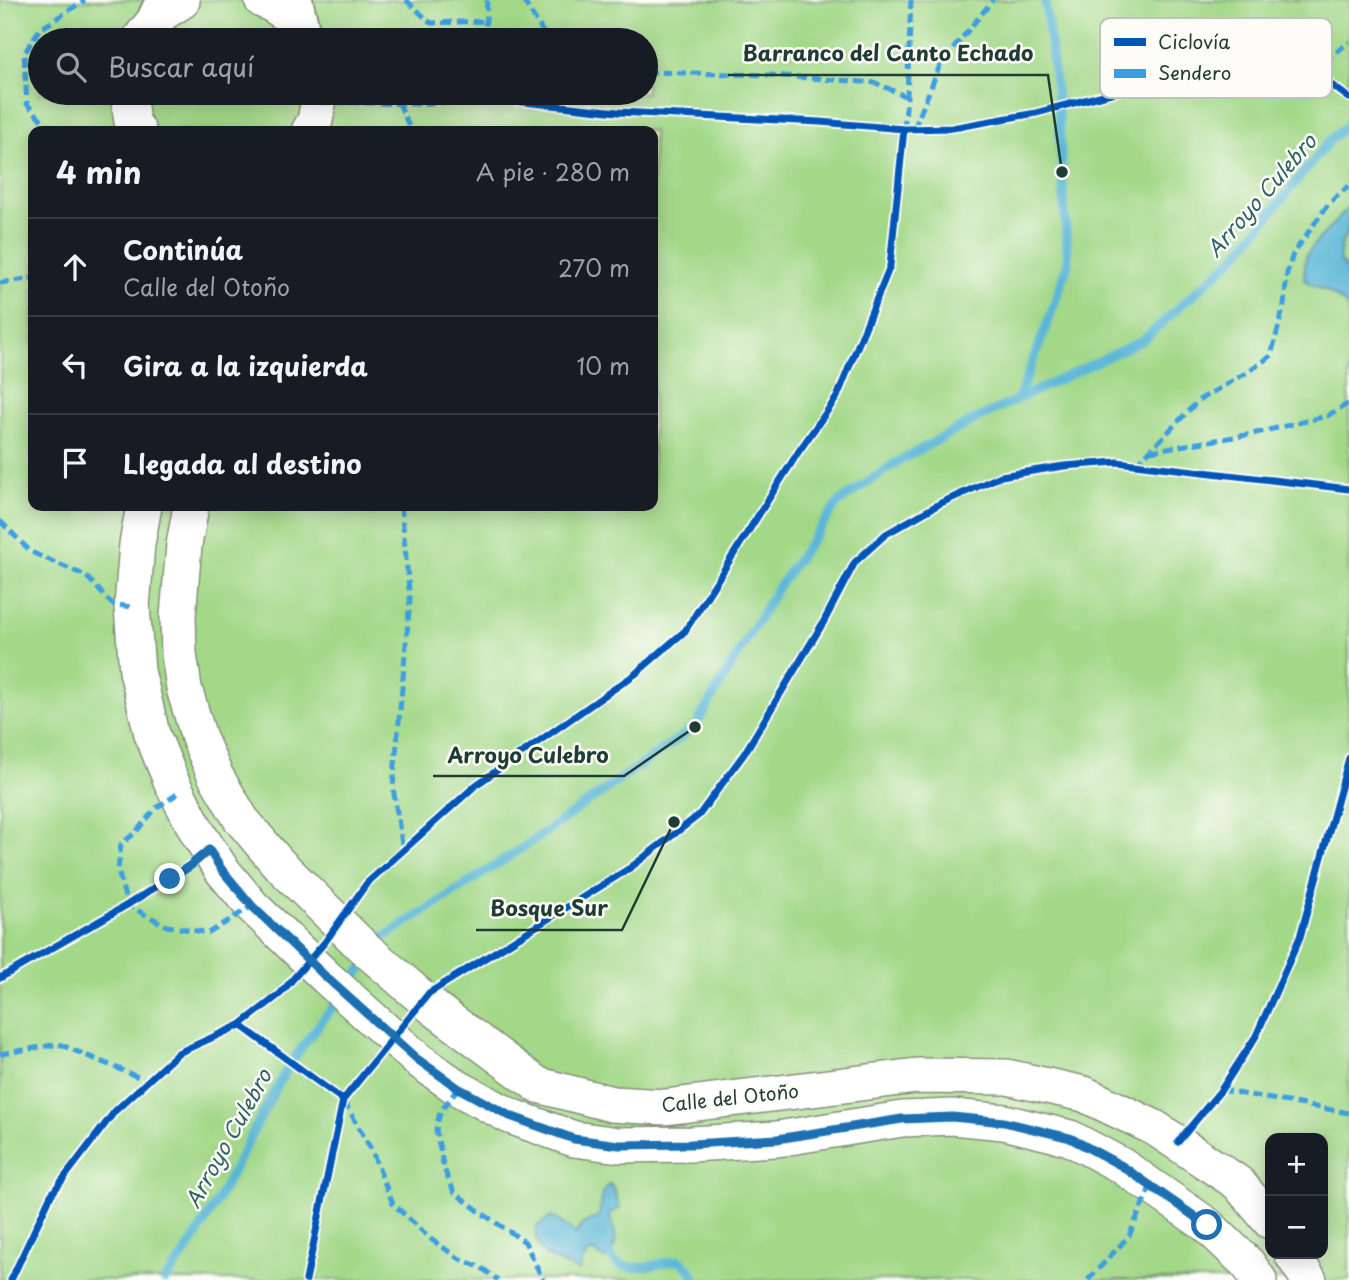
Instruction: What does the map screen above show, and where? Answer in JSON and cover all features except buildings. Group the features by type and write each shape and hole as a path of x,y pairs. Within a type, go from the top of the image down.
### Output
{"street":[{"path":"130,105 135,126"},
{"path":"312,126 318,105"},
{"name":"Calle del Otoño","path":"143,511 137,544 132,607 137,671 152,734 172,783 199,835 247,901 417,1059 458,1088 510,1116 574,1139 619,1145 777,1139 902,1119 952,1117 1004,1122 1070,1138 1122,1166 1207,1225 1248,1264 1259,1280"},
{"name":"Calle del Otoño","path":"190,511 184,545 178,616 179,654 184,688 199,738 215,775 241,819 277,862 361,945 435,1009 538,1085 612,1104 665,1107 917,1076 1007,1077 1084,1094 1155,1128 1238,1183 1265,1215"},
{"path":"1295,1259 1309,1280"}],"green space":[{"path":"0,0 1349,0 1349,1280 0,1280"}],"water":[{"path":"1349,207 1349,227 1341,245 1339,260 1349,269 1349,308 1332,294 1304,278 1306,255"},
{"path":"610,1184 620,1208 609,1214 616,1238 610,1254 605,1259 589,1252 579,1271 548,1257 539,1246 536,1227 550,1217 557,1219 576,1234 582,1225 599,1216 603,1191"}],"waterway":[{"path":"1018,399 1068,264 1058,105 1045,0"},
{"name":"Arroyo Culebro","path":"375,950 384,937 521,849 695,727 776,590 838,503 897,462 978,418 1143,340 1237,255 1331,139 1349,123"},
{"name":"Arroyo Culebro","path":"348,987 367,961"},
{"name":"Arroyo Culebro","path":"165,1280 200,1231 292,1062 340,998"},
{"path":"609,1255 617,1263 632,1267 679,1260 689,1268 696,1280"}],"marked path":[{"path":"42,28 85,0"},
{"path":"406,0 431,23 486,21"},
{"path":"485,28 487,0"},
{"path":"523,0 540,28"},
{"path":"904,129 911,0"},
{"path":"914,129 940,65 993,0"},
{"path":"1332,56 1349,42"},
{"path":"28,48 24,54 27,104 47,126"},
{"path":"658,72 771,75 876,83 907,97"},
{"path":"400,105 409,126"},
{"path":"1136,465 1199,400 1271,356 1293,254 1329,203 1349,186"},
{"path":"0,283 28,279"},
{"path":"1150,451 1252,434 1327,416 1349,403"},
{"path":"401,511 410,600 393,787 403,851"},
{"path":"0,521 31,552 86,576 112,604 132,607"},
{"path":"177,794 156,808 135,833 121,844 118,870 127,905 167,926 209,933 252,906"},
{"path":"0,1054 59,1044 148,1081"},
{"path":"458,1088 440,1112 436,1130 444,1169 454,1192 525,1242 543,1280"},
{"path":"1221,1090 1349,1113"},
{"path":"344,1101 371,1149 393,1204 432,1240 498,1280"},
{"path":"1088,1280 1129,1236 1151,1185"}],"cycle path":[{"path":"1332,85 1349,98"},
{"path":"552,105 618,112 904,129 952,128 1036,113 1100,96"},
{"path":"11,1280 51,1195 115,1111 178,1053 240,1025 280,994 325,942 367,883 476,785 634,675 685,631 799,451 837,397 890,266 904,129"},
{"path":"306,1280 343,1100 429,993 630,868 699,815 744,754 823,623 855,562 886,534 941,503 1001,476 1064,466 1117,462 1349,489"},
{"path":"1178,1142 1221,1090 1256,1036 1300,937 1349,758"},
{"path":"0,978 127,905 189,866 209,850"},
{"path":"240,1025 343,1100"}],"place":[{"name":"Barranco del Canto Echado","path":"1062,172"},
{"name":"Arroyo Culebro","path":"695,727"},
{"name":"Bosque Sur","path":"674,822"}],"route":[{"path":"170,879 209,850 252,906 417,1059 458,1088 510,1116 574,1139 619,1145 691,1144 777,1139 902,1119 952,1117 1004,1122 1070,1138 1122,1166 1207,1225"}]}
